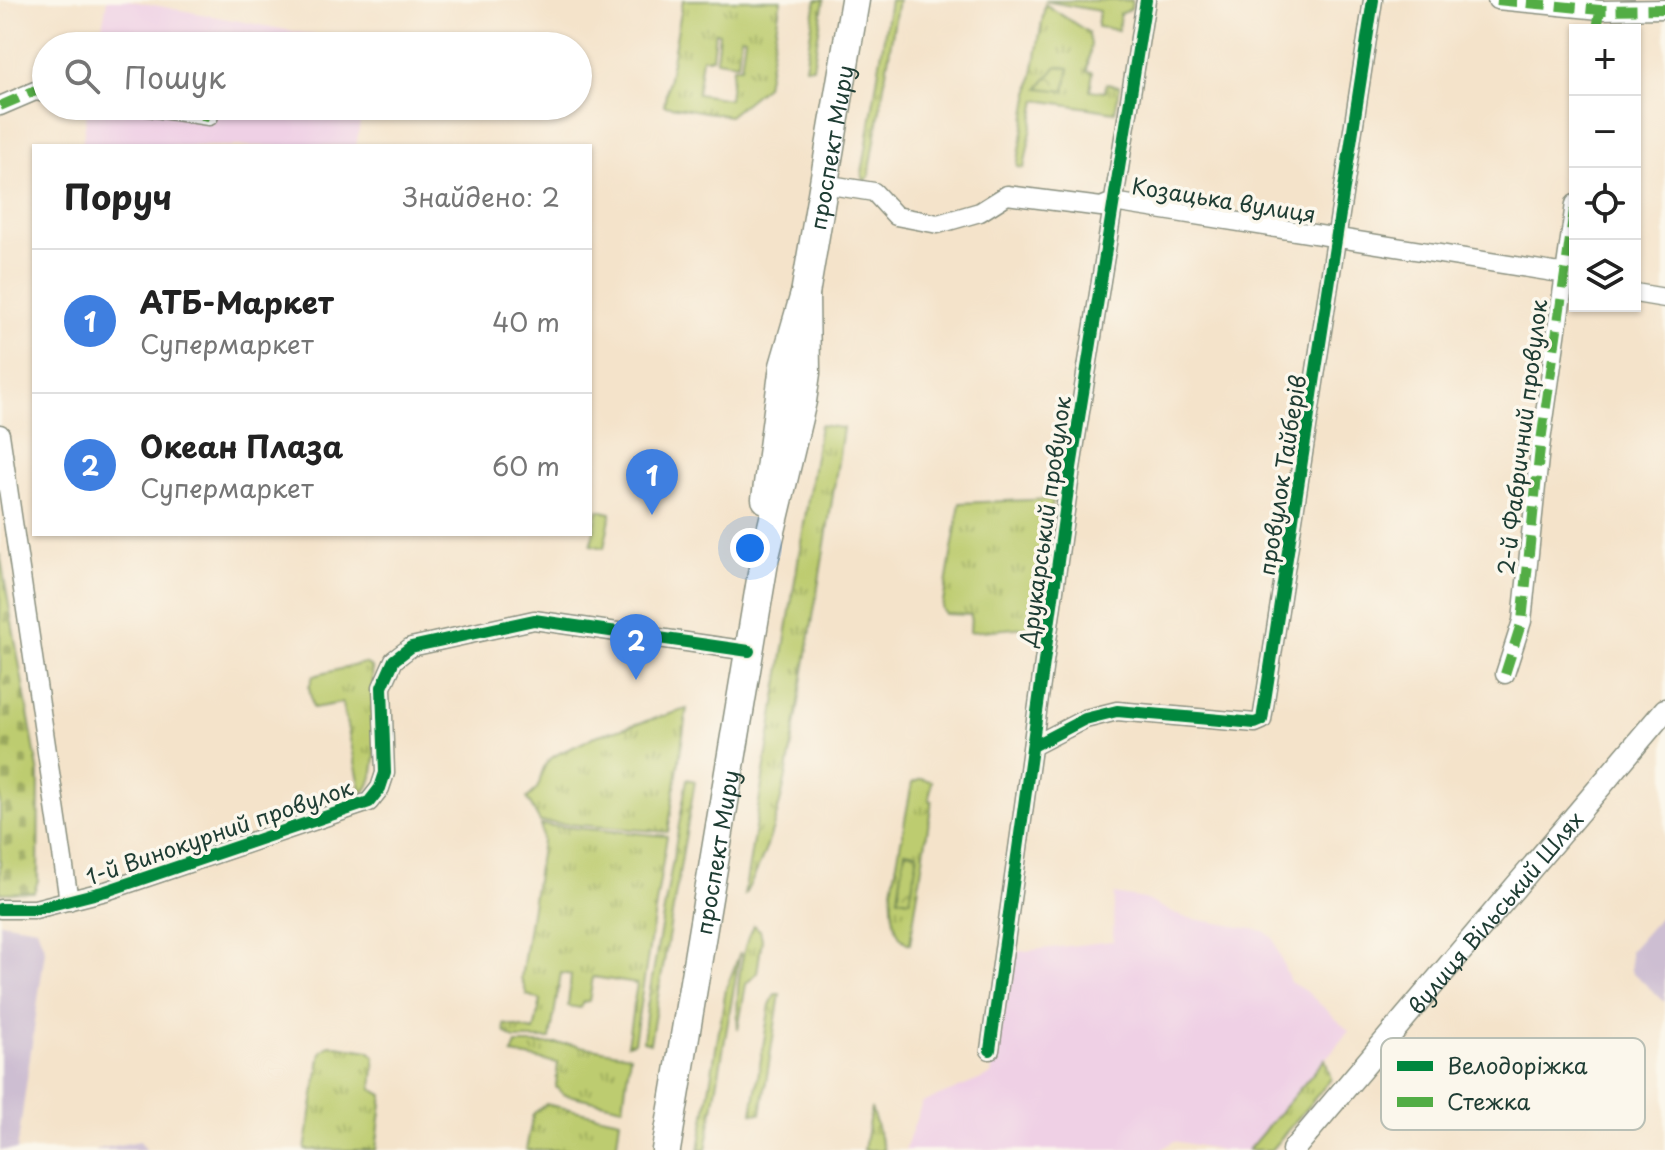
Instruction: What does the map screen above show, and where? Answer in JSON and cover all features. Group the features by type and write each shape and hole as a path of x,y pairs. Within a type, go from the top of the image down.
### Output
{"main road":[{"name":"проспект Миру","path":"666,1150 765,556 802,401 806,373 805,294 855,0"}],"street":[{"name":"Друкарський провулок","path":"990,1050 1113,202 1146,0"},
{"name":"провулок Тайберів","path":"1033,746 1085,719 1117,711 1201,721 1255,723 1262,720 1339,237 1373,0"},
{"path":"1497,0 1600,10 1665,9"},
{"path":"1598,24 1600,10"},
{"path":"0,106 32,92"},
{"name":"Козацька вулиця","path":"824,184 874,192 896,216 938,224 980,212 1007,195 1101,207 1113,202 1339,237 1569,278"},
{"name":"2-й Фабричний провулок","path":"1505,674 1522,621 1540,448 1569,289"},
{"path":"1641,294 1665,298"},
{"path":"0,434 69,901"},
{"name":"1-й Винокурний провулок","path":"0,909 35,909 69,901 369,802 380,788 385,773 382,687 394,660 411,647 534,620 749,651"},
{"name":"вулиця Вільський Шлях","path":"1388,1038 1665,710"},
{"name":"вулиця Вільський Шлях","path":"1293,1150 1381,1046"}],"shaded area":[{"path":"107,0 127,0 297,32 101,32"},
{"path":"86,120 361,120 356,144 82,144"},
{"path":"1114,894 1144,899 1183,917 1264,931 1273,938 1290,982 1307,992 1349,1031 1248,1150 1221,1150 1174,1141 1160,1150 905,1150 922,1103 991,1075 1015,952 1113,941"},
{"path":"1665,911 1665,1002 1631,971 1630,951"},
{"path":"0,922 37,928 45,950 17,1150 0,1150"},
{"path":"140,1141 146,1150 93,1150"}],"green space":[{"path":"683,0 781,0 766,86 729,116 664,105","holes":["715,32 719,33 716,60 738,63 741,36 745,37 741,67 733,67 729,99 697,94 702,58 712,58"]},
{"path":"816,0 824,0 813,67 805,67"},
{"path":"890,0 898,0 869,177 864,181 862,174"},
{"path":"1132,0 1131,9 1120,14 1118,30 1097,27 1099,11 1045,1"},
{"path":"1045,4 1088,32 1091,44 1087,71 1093,72 1090,90 1105,92 1106,84 1120,86 1115,112 1037,100 1024,168 1017,167"},
{"path":"1057,66 1069,68 1065,91 1039,88"},
{"path":"820,425 843,428 824,552 783,790 768,844 744,896"},
{"path":"1053,499 1038,626 970,632 971,615 945,614 942,608 960,503"},
{"path":"598,510 611,513 604,548 591,545"},
{"path":"0,554 39,775 38,880 34,892 0,893"},
{"path":"364,663 372,667 376,735 373,772 369,786 362,794 342,703 313,708 309,687 313,676"},
{"path":"687,709 668,832 540,822 527,798 537,789 543,769 550,760 592,737"},
{"path":"687,779 695,781 650,1043 643,1041 647,1007"},
{"path":"921,779 932,781 929,800 932,801 910,944 899,936 896,929 892,889 912,783"},
{"path":"541,825 667,836 634,1042 627,1044 637,984 593,977 589,1001 583,1002 580,1008 568,1006 571,975 561,973 550,1039 514,1039 505,1032 504,1024 534,1031 541,1000 527,995 521,978 542,841"},
{"path":"905,851 918,853 910,900 898,898"},
{"path":"753,925 760,930 762,939 757,973 746,984 738,1030 740,976 744,950"},
{"path":"740,952 706,1150 699,1150 726,989"},
{"path":"775,994 780,994 761,1114 752,1113 770,1005"},
{"path":"516,1044 569,1044 630,1055 623,1107 563,1094 556,1087 558,1063 512,1054"},
{"path":"330,1045 369,1051 375,1057 372,1089 383,1095 376,1150 305,1150 321,1052"},
{"path":"1325,1059 1331,1079 1271,1150 1248,1150"},
{"path":"546,1104 620,1120 616,1150 526,1150 533,1114"},
{"path":"871,1108 884,1150 864,1150"}],"marked path":[{"path":"1497,0 1600,10 1665,9"},
{"path":"1598,24 1600,10"},
{"path":"0,106 32,92"},
{"path":"1505,674 1522,621 1540,448 1570,240"}],"cycle path":[{"path":"990,1050 1071,468 1146,0"},
{"path":"1033,746 1085,719 1117,711 1255,723 1262,720 1373,0"},
{"path":"0,909 35,909 106,891 369,802 380,788 385,773 382,687 394,660 411,647 534,620 749,651"}],"place":[{"name":"АТБ-Маркет","path":"652,515"},
{"name":"Океан Плаза","path":"636,680"}]}
